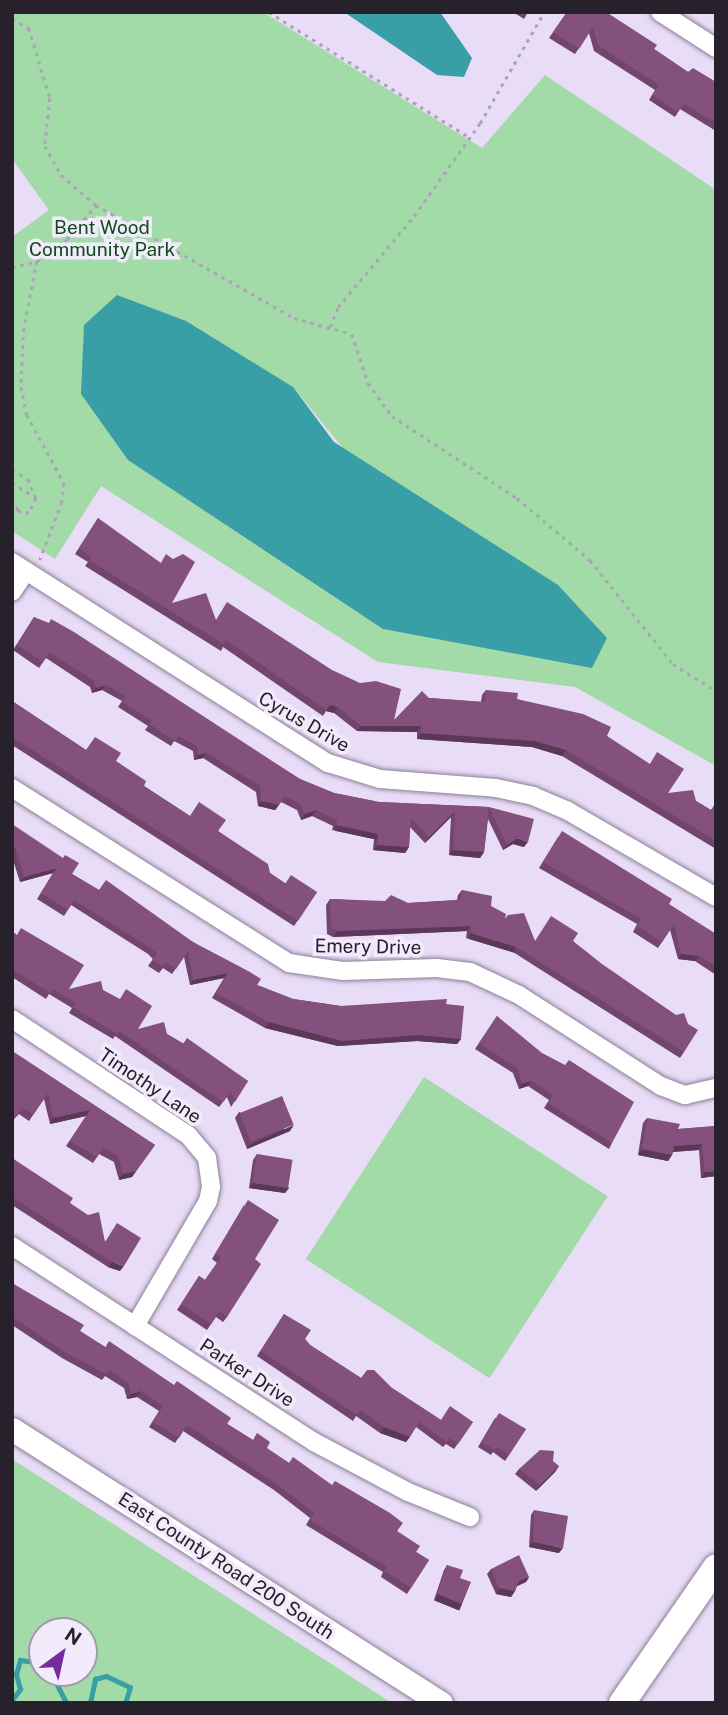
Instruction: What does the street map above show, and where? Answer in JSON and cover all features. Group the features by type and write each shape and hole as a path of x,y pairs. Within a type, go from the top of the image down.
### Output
{"main road":[{"path":"622,1703 716,1567"}],"street":[{"path":"660,12 716,48"},
{"path":"12,592 23,569"},
{"name":"Cyrus Drive","path":"23,569 328,763 380,779 496,788 533,796 568,811 716,897"},
{"name":"Emery Drive","path":"12,788 289,963 343,971 437,968 470,972 519,995 661,1086 698,1094 716,1088"},
{"name":"Timothy Lane","path":"12,1020 188,1135 207,1158 211,1180 208,1201 135,1326"},
{"name":"Parker Drive","path":"12,1246 314,1441 408,1492 470,1517"},
{"name":"East County Road 200 South","path":"12,1430 441,1703"}],"path":[{"path":"269,12 469,137"},
{"path":"330,328 338,307 414,216 469,137 544,12"},
{"path":"12,19 29,28 50,98 45,146 61,175 96,205 293,318 352,334 368,383 392,416 517,498 548,524 590,560 673,664 716,691"},
{"path":"12,267 37,261 67,239 96,205"},
{"path":"23,569 62,502 64,483 27,415 21,387 24,328 37,261"},
{"path":"12,470 28,479 34,496 34,510 12,510"},
{"path":"12,483 34,496"},
{"path":"12,500 19,511"}],"green space":[{"name":"Bent Wood Community Park","path":"12,12 263,12 482,148 545,75 716,190 716,766 575,687 378,662 101,486 55,559 12,531 12,237 49,210 12,159","holes":["293,387 342,447 388,479 593,667 383,629"]},
{"path":"424,1077 608,1196 489,1378 306,1259"},
{"path":"12,1459 392,1703 12,1703"}],"shaded area":[{"path":"344,12 440,12 472,58 464,77 437,75"},
{"path":"117,295 186,321 293,387 334,442 558,585 607,638 592,668 383,629 128,460 81,394 84,325"}],"building":[{"path":"567,12 606,12 657,45 654,49 688,72 693,68 716,82 716,123 684,104 678,112 652,95 659,85 598,45 593,27 579,49 553,32"},
{"path":"98,518 161,563 166,554 173,559 183,554 195,562 172,603 206,593 216,620 227,602 332,670 360,683 376,681 401,689 394,720 422,691 429,698 485,702 486,690 518,693 517,699 583,714 611,727 607,736 650,764 657,752 684,769 668,793 693,790 696,801 711,810 716,803 716,841 566,750 535,741 421,733 421,726 361,726 338,707 330,705 326,710 223,638 225,645 89,560 91,557 79,548"},
{"path":"34,617 49,623 51,619 74,632 300,779 334,793 379,802 489,807 484,852 453,850 455,811 429,837 411,818 409,847 377,845 378,834 336,825 337,820 316,810 305,814 300,804 285,796 279,805 261,801 260,786 207,753 198,755 197,746 178,736 175,741 149,724 152,721 122,702 126,696 106,685 96,688 94,681 49,652 43,662 17,645"},
{"path":"12,701 86,750 95,737 121,753 116,761 146,781 144,786 190,816 199,802 226,820 218,831 268,864 270,873 285,884 291,875 317,892 298,921 12,737"},
{"path":"489,807 534,819 528,842 517,838 507,845"},
{"path":"12,824 63,858 65,855 79,863 72,874 99,890 106,880 193,942 261,979 257,985 293,999 341,1006 447,999 446,1004 464,1006 461,1039 420,1035 342,1041 269,1022 216,993 228,973 193,980 188,951 176,969 166,962 163,967 152,960 157,953 152,949 74,900 68,910 41,893 57,868 24,877 15,847 12,852"},
{"path":"562,831 672,899 669,904 716,934 716,967 699,956 681,954 674,924 662,942 637,926 641,919 543,862"},
{"path":"462,890 492,896 491,906 506,914 505,919 508,915 524,913 535,941 551,916 578,933 573,941 602,964 676,1015 684,1013 688,1024 698,1030 684,1052 516,947 470,933 471,926 337,931 331,928 330,899 385,901 391,895 408,903 460,900"},
{"path":"21,928 84,965 69,989 101,981 103,990 120,999 126,989 152,1006 138,1029 164,1022 167,1034 183,1044 187,1038 248,1081 235,1102 231,1092 223,1102 119,1031 117,1034 73,1007 75,1003 53,989 50,993 12,969 12,931 17,935"},
{"path":"497,1016 542,1053 565,1065 569,1060 634,1102 612,1143 548,1103 553,1095 532,1081 522,1083 517,1068 479,1043"},
{"path":"12,1051 155,1145 136,1171 123,1174 118,1156 103,1148 97,1157 70,1141 90,1110 53,1118 48,1093 33,1115 23,1108 12,1119"},
{"path":"282,1096 294,1125 251,1142 239,1113"},
{"path":"647,1118 680,1124 678,1129 716,1126 716,1171 705,1172 702,1144 674,1146 672,1155 642,1149"},
{"path":"257,1154 293,1160 288,1188 252,1183"},
{"path":"12,1158 73,1198 70,1203 88,1215 99,1212 105,1242 117,1223 141,1238 124,1266 112,1262 12,1197"},
{"path":"248,1200 279,1220 255,1259 261,1264 227,1317 219,1311 211,1324 181,1304 199,1276 205,1280 221,1257 215,1254"},
{"path":"12,1283 84,1325 80,1331 105,1348 109,1341 174,1385 177,1381 231,1418 227,1424 253,1440 257,1433 270,1442 267,1448 289,1463 293,1457 332,1485 335,1481 390,1513 403,1523 397,1531 420,1546 416,1552 429,1560 411,1588 384,1571 387,1567 310,1520 314,1513 278,1485 187,1425 179,1438 153,1422 163,1406 141,1391 131,1394 128,1383 109,1370 106,1374 66,1353 12,1317"},
{"path":"284,1314 311,1330 305,1339 310,1345 361,1378 367,1370 374,1370 392,1388 441,1420 450,1406 473,1422 458,1444 449,1438 447,1442 419,1422 410,1437 384,1427 360,1410 357,1415 261,1351"},
{"path":"499,1413 526,1429 509,1455 482,1442"},
{"path":"540,1450 554,1451 553,1461 559,1466 540,1485 519,1469"},
{"path":"534,1510 568,1516 563,1548 533,1542"},
{"path":"519,1555 529,1577 519,1581 515,1591 499,1588 491,1569"},
{"path":"447,1565 463,1570 460,1578 471,1582 462,1604 437,1594"}],"waterway":[{"path":"12,1700 20,1689 16,1674 20,1660 28,1661"},
{"path":"90,1703 95,1679 106,1676 130,1687 125,1703"},
{"path":"58,1687 66,1703"}]}
